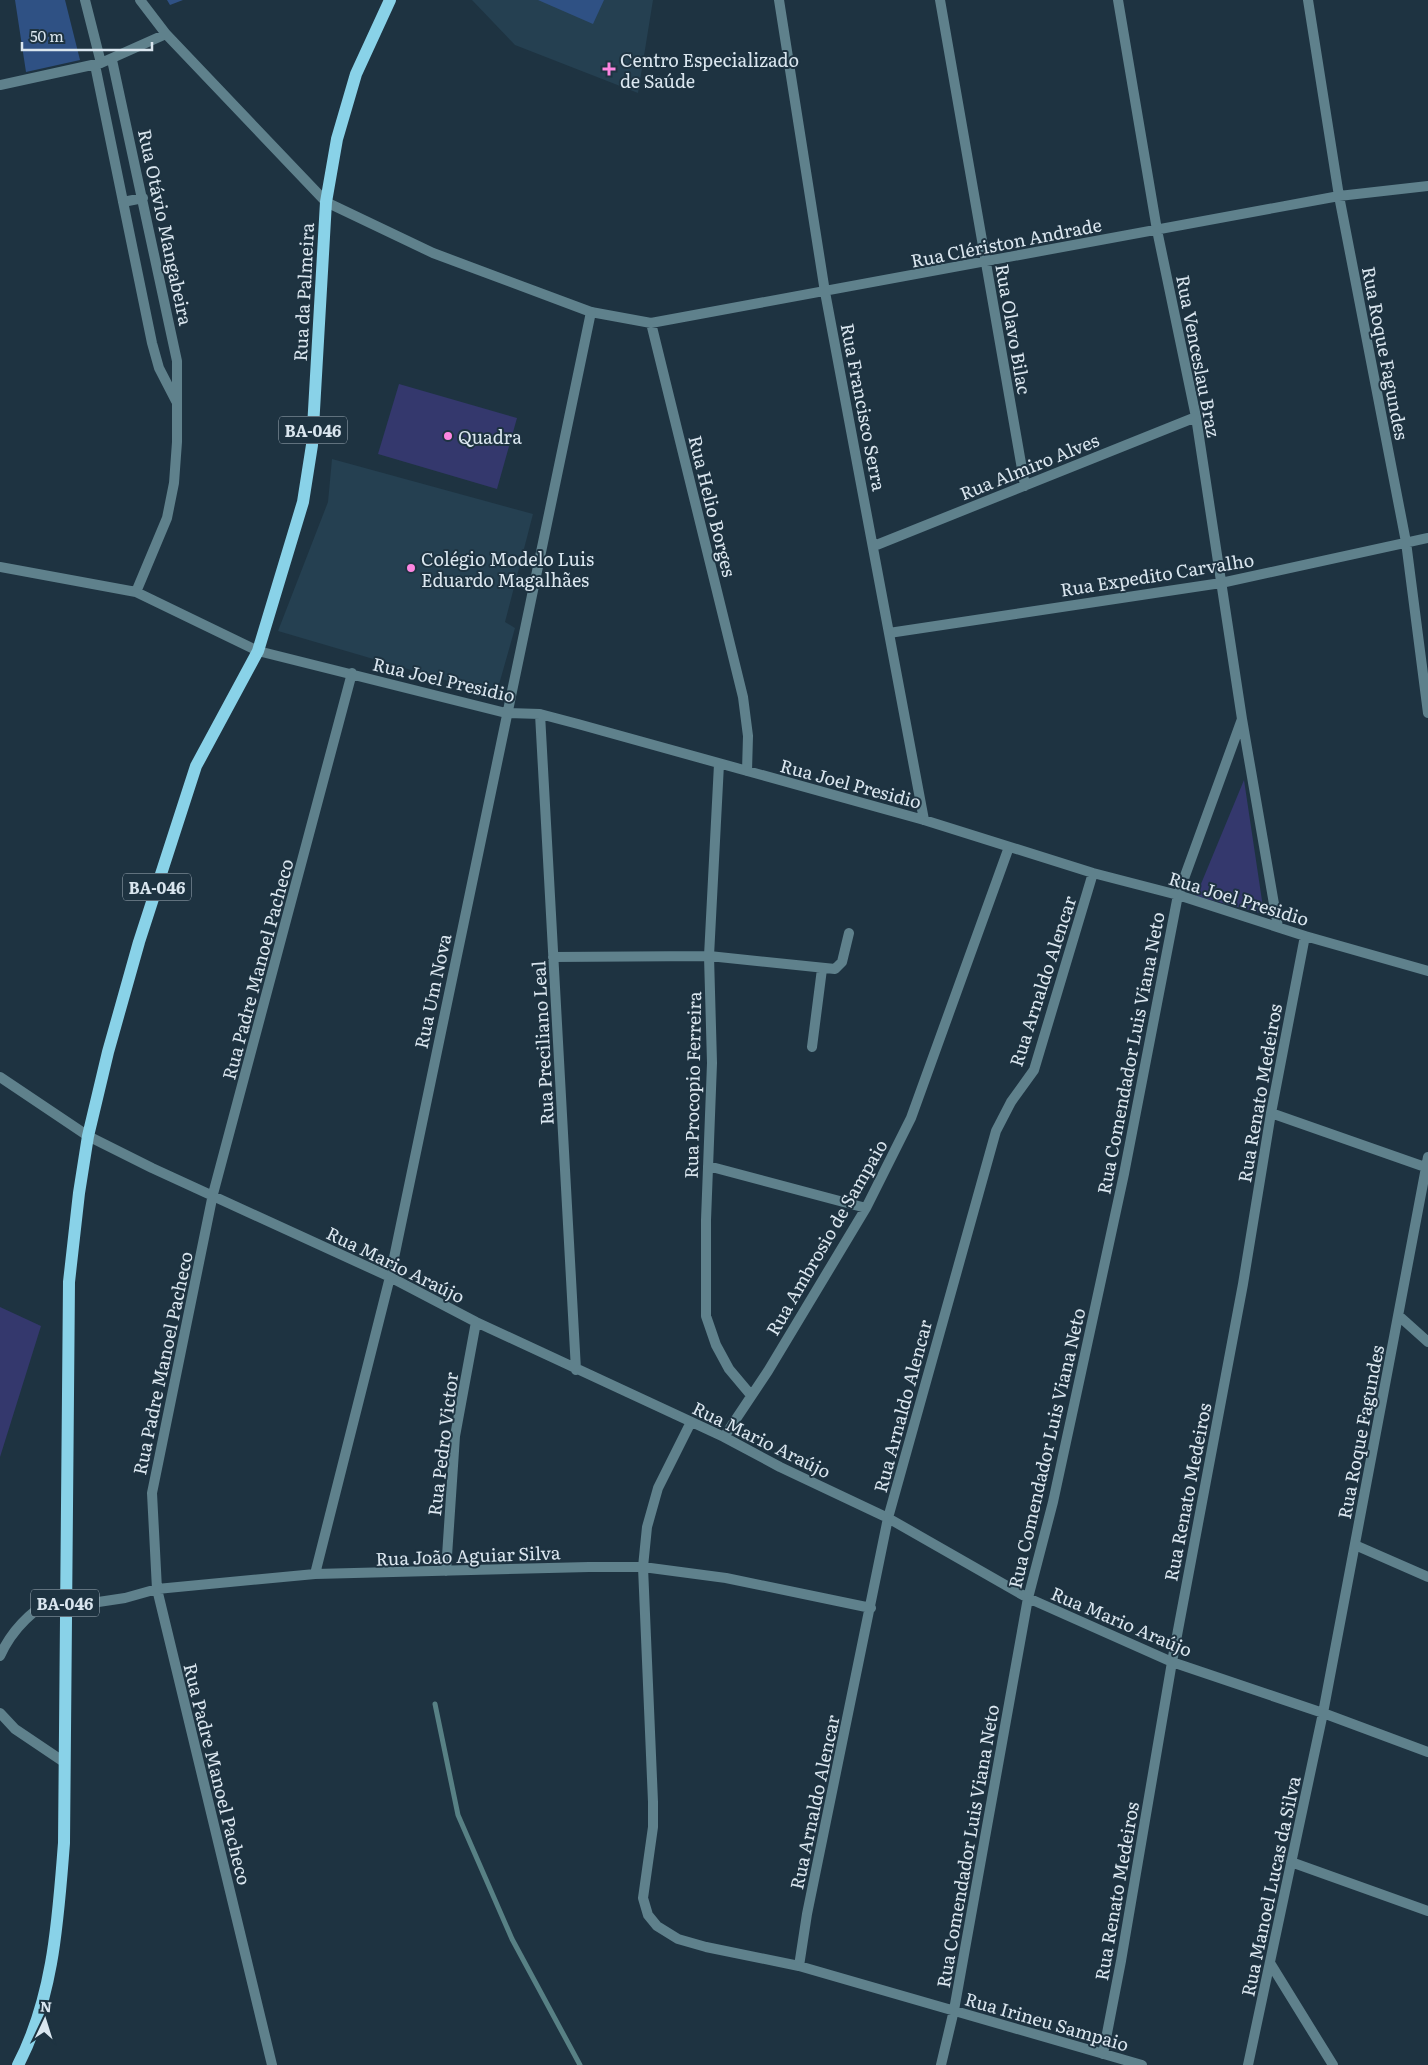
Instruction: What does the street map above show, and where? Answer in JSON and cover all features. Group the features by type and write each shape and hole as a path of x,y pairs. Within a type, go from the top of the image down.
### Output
{"main road":[{"name":"BA-046","path":"326,202 337,138 356,74 390,0"},
{"name":"Rua da Palmeira","path":"258,651 307,481 312,446 326,202"},
{"name":"BA-046","path":"18,2065 40,2012 57,1935 64,1843 69,1282 79,1193 88,1136 108,1052 139,942 196,766 258,651"}],"street":[{"name":"Rua Otávio Mangabeira","path":"85,0 152,343 159,368 176,402"},
{"name":"Rua da Palmeira","path":"140,0 166,34 326,202"},
{"name":"Rua Francisco Serra","path":"779,0 825,292 924,820"},
{"name":"Rua Olavo Bilac","path":"940,0 1024,486"},
{"name":"Rua Venceslau Braz","path":"1118,0 1157,230 1196,417 1242,719 1278,927"},
{"name":"Rua Roque Fagundes","path":"1308,0 1339,196 1406,542 1428,713"},
{"path":"0,85 112,60 166,34"},
{"name":"Rua Otávio Mangabeira","path":"112,60 174,338 177,361 174,483 167,518 136,592"},
{"name":"Rua Clériston Andrade","path":"326,202 433,253 591,312 651,323 986,263 1339,196 1428,186"},
{"path":"123,202 143,198"},
{"name":"Rua Um Nova","path":"315,1574 390,1277 506,712 591,312"},
{"name":"Rua Helio Borges","path":"651,323 743,697 748,736 747,771"},
{"name":"Rua Almiro Alves","path":"874,546 1196,417"},
{"name":"Rua Expedito Carvalho","path":"889,633 1222,583 1428,538"},
{"name":"Rua Joel Presidio","path":"0,567 136,592 258,651 506,712 540,714 924,820 1093,874 1178,895 1305,936 1428,971"},
{"name":"Rua Padre Manoel Pacheco","path":"272,2065 157,1589 152,1493 213,1194 352,673"},
{"name":"Rua Preciliano Leal","path":"540,714 576,1370"},
{"name":"Rua Comendador Luis Viana Neto","path":"941,2065 954,2010 1028,1598 1053,1502 1124,1174 1178,895 1242,719"},
{"name":"Rua Procopio Ferreira","path":"719,764 709,956 712,1063 708,1166 706,1316 716,1345 729,1369 750,1394"},
{"name":"Rua Ambrosio de Sampaio","path":"724,1437 750,1394 768,1371 866,1208 912,1118 1009,847"},
{"name":"Rua Arnaldo Alencar","path":"799,1966 807,1914 888,1518 996,1131 1011,1102 1034,1070 1093,874"},
{"path":"553,957 709,956 822,969 839,967 849,933"},
{"name":"Rua Renato Medeiros","path":"1103,2054 1121,1961 1172,1662 1243,1284 1271,1113 1305,936"},
{"path":"812,1047 822,969"},
{"name":"Rua Mario Araújo","path":"0,1077 88,1136 152,1168 213,1194 390,1277 476,1322 576,1370 724,1437 780,1467 888,1518 1028,1598 1172,1662 1323,1713 1428,1752"},
{"path":"1271,1113 1427,1164"},
{"name":"Rua Roque Fagundes","path":"1323,1713 1427,1164"},
{"path":"708,1166 866,1208"},
{"path":"1399,1316 1428,1342"},
{"name":"Rua Pedro Victor","path":"446,1571 455,1436 476,1322"},
{"name":"Rua Irineu Sampaio","path":"691,1422 658,1488 647,1527 643,1568 653,1802 653,1827 644,1883 645,1907 657,1926 678,1939 706,1948 799,1966 1142,2065"},
{"path":"1354,1544 1428,1577"},
{"name":"Rua João Aguiar Silva","path":"65,1607 125,1598 157,1589 315,1574 643,1568 726,1578 871,1608"},
{"path":"0,1656 7,1641 24,1621 49,1600 65,1592"},
{"path":"0,1713 16,1729 64,1762"},
{"name":"Rua Manoel Lucas da Silva","path":"1248,2065 1323,1713"},
{"path":"1291,1862 1428,1911"},
{"path":"1270,1963 1333,2065"}],"shaded area":[{"name":"Centro Especializado de Saúde","path":"472,0 653,0 638,93 515,45"},
{"name":"Quadra","path":"399,384 517,418 497,489 378,454"},
{"name":"Colégio Modelo Luis Eduardo Magalhães","path":"332,459 533,514 505,622 515,628 496,695 278,631 328,502"},
{"path":"1244,780 1264,914 1196,896"},
{"path":"0,1307 41,1326 0,1457"}],"building":[{"path":"15,0 65,0 80,60 26,72"},
{"path":"167,0 183,0 170,5"},
{"path":"538,0 604,0 593,24"}],"waterway":[{"path":"435,1704 458,1815 512,1939 580,2065"}],"place":[{"name":"Centro Especializado de Saúde","path":"609,69"},
{"name":"Quadra","path":"448,436"},
{"name":"Colégio Modelo Luis Eduardo Magalhães","path":"411,568"}]}
